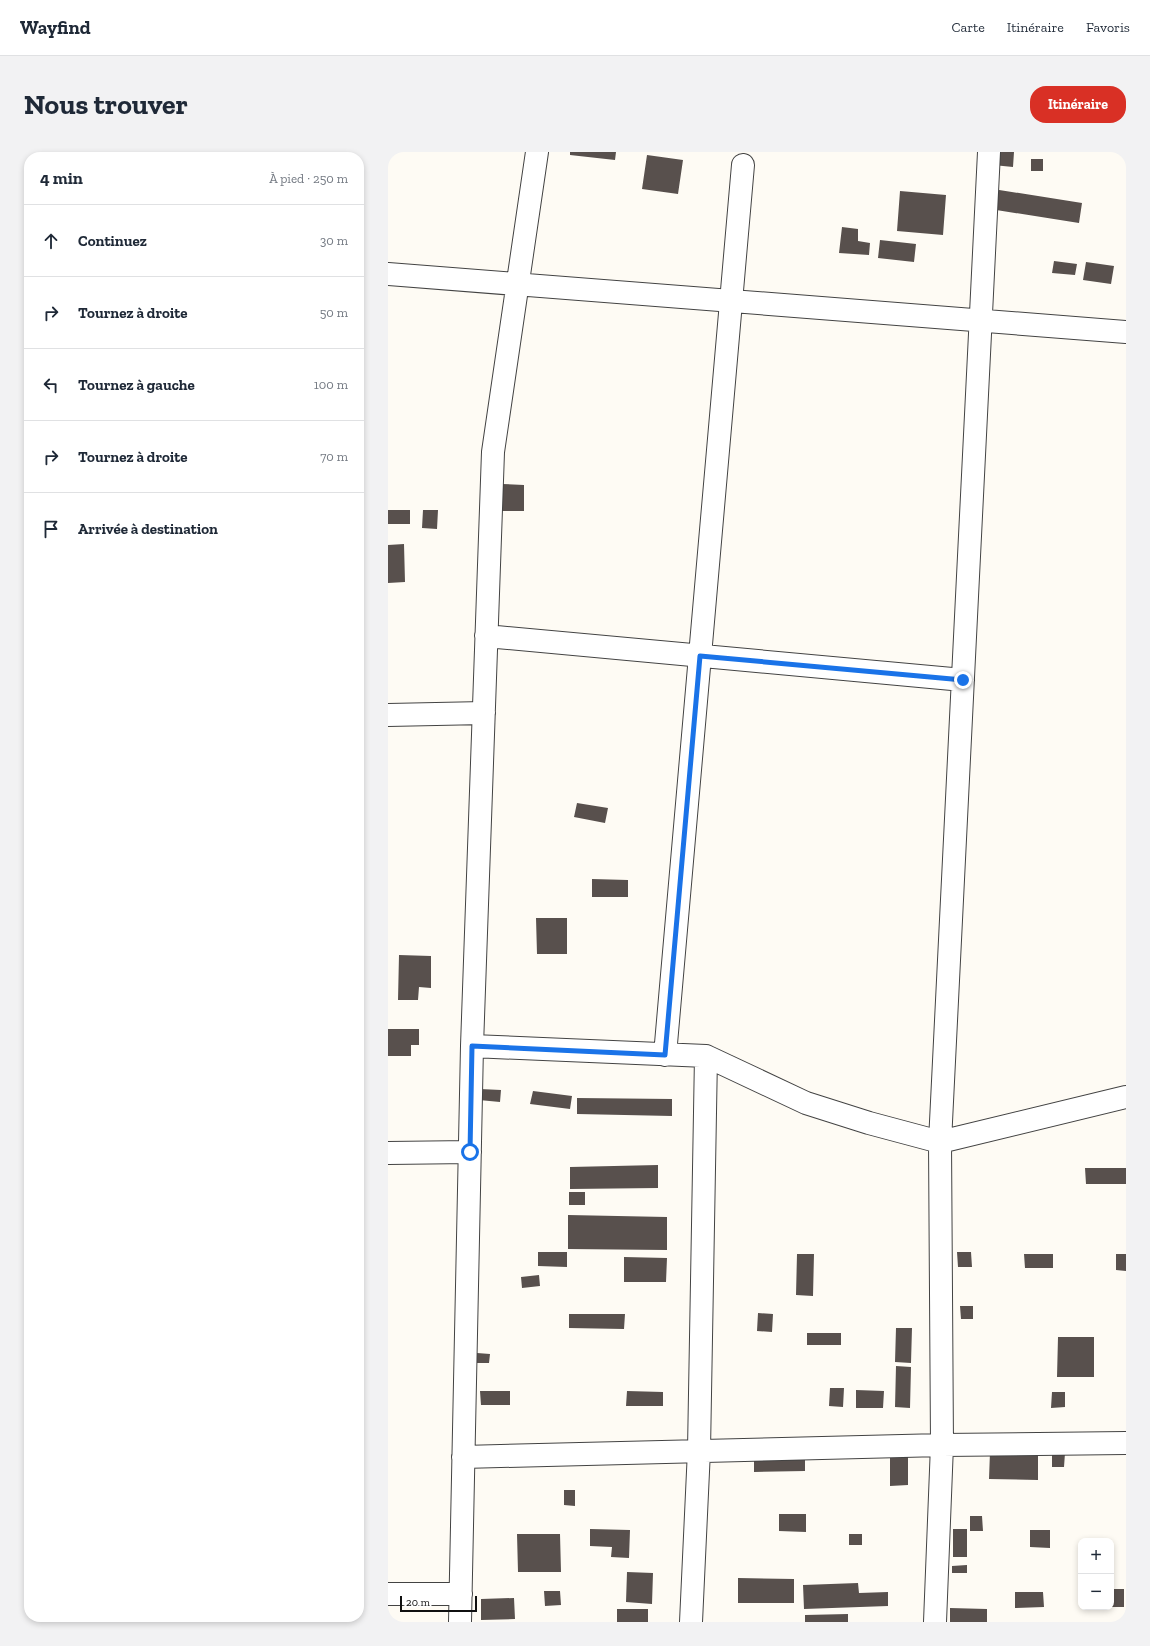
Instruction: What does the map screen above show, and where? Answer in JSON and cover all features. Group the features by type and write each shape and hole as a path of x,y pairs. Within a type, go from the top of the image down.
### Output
{"street":[{"path":"460,1622 472,1046 493,452 537,152"},
{"path":"935,1622 942,1445 940,1142 989,152"},
{"path":"665,1055 743,165"},
{"path":"388,274 1126,332"},
{"path":"486,636 963,680"},
{"path":"388,715 484,713"},
{"path":"472,1046 706,1056 806,1103 869,1124 940,1142 1126,1097"},
{"path":"691,1622 699,1450 706,1056"},
{"path":"388,1152 470,1152"},
{"path":"464,1457 699,1450 1126,1443"},
{"path":"388,1594 460,1594"}],"building":[{"path":"570,152 616,152 615,160 570,155"},
{"path":"995,152 1014,152 1013,167 993,165"},
{"path":"647,155 683,160 678,194 642,189"},
{"path":"1031,159 1043,159 1043,171 1031,171"},
{"path":"993,189 1082,203 1079,223 990,209"},
{"path":"900,191 946,195 943,235 897,231"},
{"path":"842,227 858,229 858,241 870,243 869,255 839,253"},
{"path":"880,240 916,244 914,262 878,258"},
{"path":"1054,261 1077,264 1075,275 1052,273"},
{"path":"1086,262 1114,266 1111,284 1083,280"},
{"path":"502,484 524,485 524,511 502,511"},
{"path":"388,510 410,510 410,524 388,524"},
{"path":"423,510 438,510 437,529 422,528"},
{"path":"404,544 405,582 388,583 388,545"},
{"path":"577,803 608,808 605,823 574,817"},
{"path":"592,879 628,880 628,897 592,897"},
{"path":"536,918 567,918 567,954 537,954"},
{"path":"399,955 431,956 431,988 419,987 418,1000 398,1000"},
{"path":"388,1029 419,1029 419,1045 411,1045 411,1056 388,1056"},
{"path":"480,1089 501,1090 500,1102 479,1100"},
{"path":"533,1091 572,1096 570,1109 530,1104"},
{"path":"577,1098 672,1099 672,1116 577,1114"},
{"path":"658,1165 658,1188 570,1189 570,1167"},
{"path":"1085,1168 1126,1168 1126,1184 1086,1184"},
{"path":"569,1192 585,1192 585,1205 569,1205"},
{"path":"568,1215 667,1217 667,1250 568,1249"},
{"path":"538,1252 567,1252 567,1267 538,1266"},
{"path":"957,1252 971,1252 972,1267 958,1267"},
{"path":"797,1254 814,1254 813,1296 796,1295"},
{"path":"1024,1254 1053,1254 1053,1268 1025,1268"},
{"path":"1116,1254 1126,1254 1126,1271 1116,1270"},
{"path":"624,1257 667,1258 666,1282 624,1282"},
{"path":"539,1275 540,1286 522,1288 521,1277"},
{"path":"960,1306 973,1306 973,1319 961,1319"},
{"path":"758,1313 773,1314 772,1332 757,1331"},
{"path":"569,1314 625,1314 624,1329 569,1328"},
{"path":"896,1328 912,1328 911,1363 895,1362"},
{"path":"807,1333 841,1333 841,1345 807,1345"},
{"path":"1058,1337 1094,1337 1094,1377 1057,1377"},
{"path":"477,1353 490,1354 489,1363 477,1363"},
{"path":"896,1366 911,1367 910,1408 895,1407"},
{"path":"830,1388 844,1388 843,1407 829,1406"},
{"path":"856,1390 884,1391 883,1408 856,1408"},
{"path":"480,1391 510,1391 510,1405 481,1405"},
{"path":"627,1391 663,1392 663,1406 626,1406"},
{"path":"1052,1392 1065,1392 1065,1407 1051,1408"},
{"path":"805,1452 805,1471 754,1472 754,1453"},
{"path":"990,1452 1038,1453 1038,1480 989,1479"},
{"path":"1052,1453 1065,1453 1064,1467 1052,1467"},
{"path":"890,1454 908,1454 908,1485 890,1486"},
{"path":"564,1490 575,1490 575,1506 564,1505"},
{"path":"779,1514 806,1514 806,1532 779,1531"},
{"path":"970,1516 982,1516 983,1531 970,1531"},
{"path":"590,1529 630,1530 629,1558 611,1557 612,1547 590,1546"},
{"path":"953,1529 967,1529 967,1557 953,1557"},
{"path":"1030,1530 1050,1530 1050,1548 1030,1547"},
{"path":"517,1534 560,1534 561,1572 518,1572"},
{"path":"849,1534 862,1534 862,1545 849,1545"},
{"path":"967,1565 967,1573 952,1573 952,1566"},
{"path":"627,1572 653,1573 652,1604 626,1602"},
{"path":"738,1578 794,1579 794,1603 738,1603"},
{"path":"858,1583 859,1593 888,1592 888,1606 804,1609 803,1585"},
{"path":"1114,1589 1124,1589 1124,1607 1114,1607"},
{"path":"544,1591 560,1591 561,1605 545,1606"},
{"path":"1015,1592 1043,1592 1044,1607 1015,1608"},
{"path":"514,1598 515,1619 481,1620 481,1599"},
{"path":"950,1608 987,1609 987,1622 950,1622"},
{"path":"617,1609 648,1609 648,1622 617,1622"},
{"path":"848,1614 848,1622 805,1622 805,1615"}],"route":[{"path":"470,1152 472,1046 665,1055 700,656 963,680"}]}
